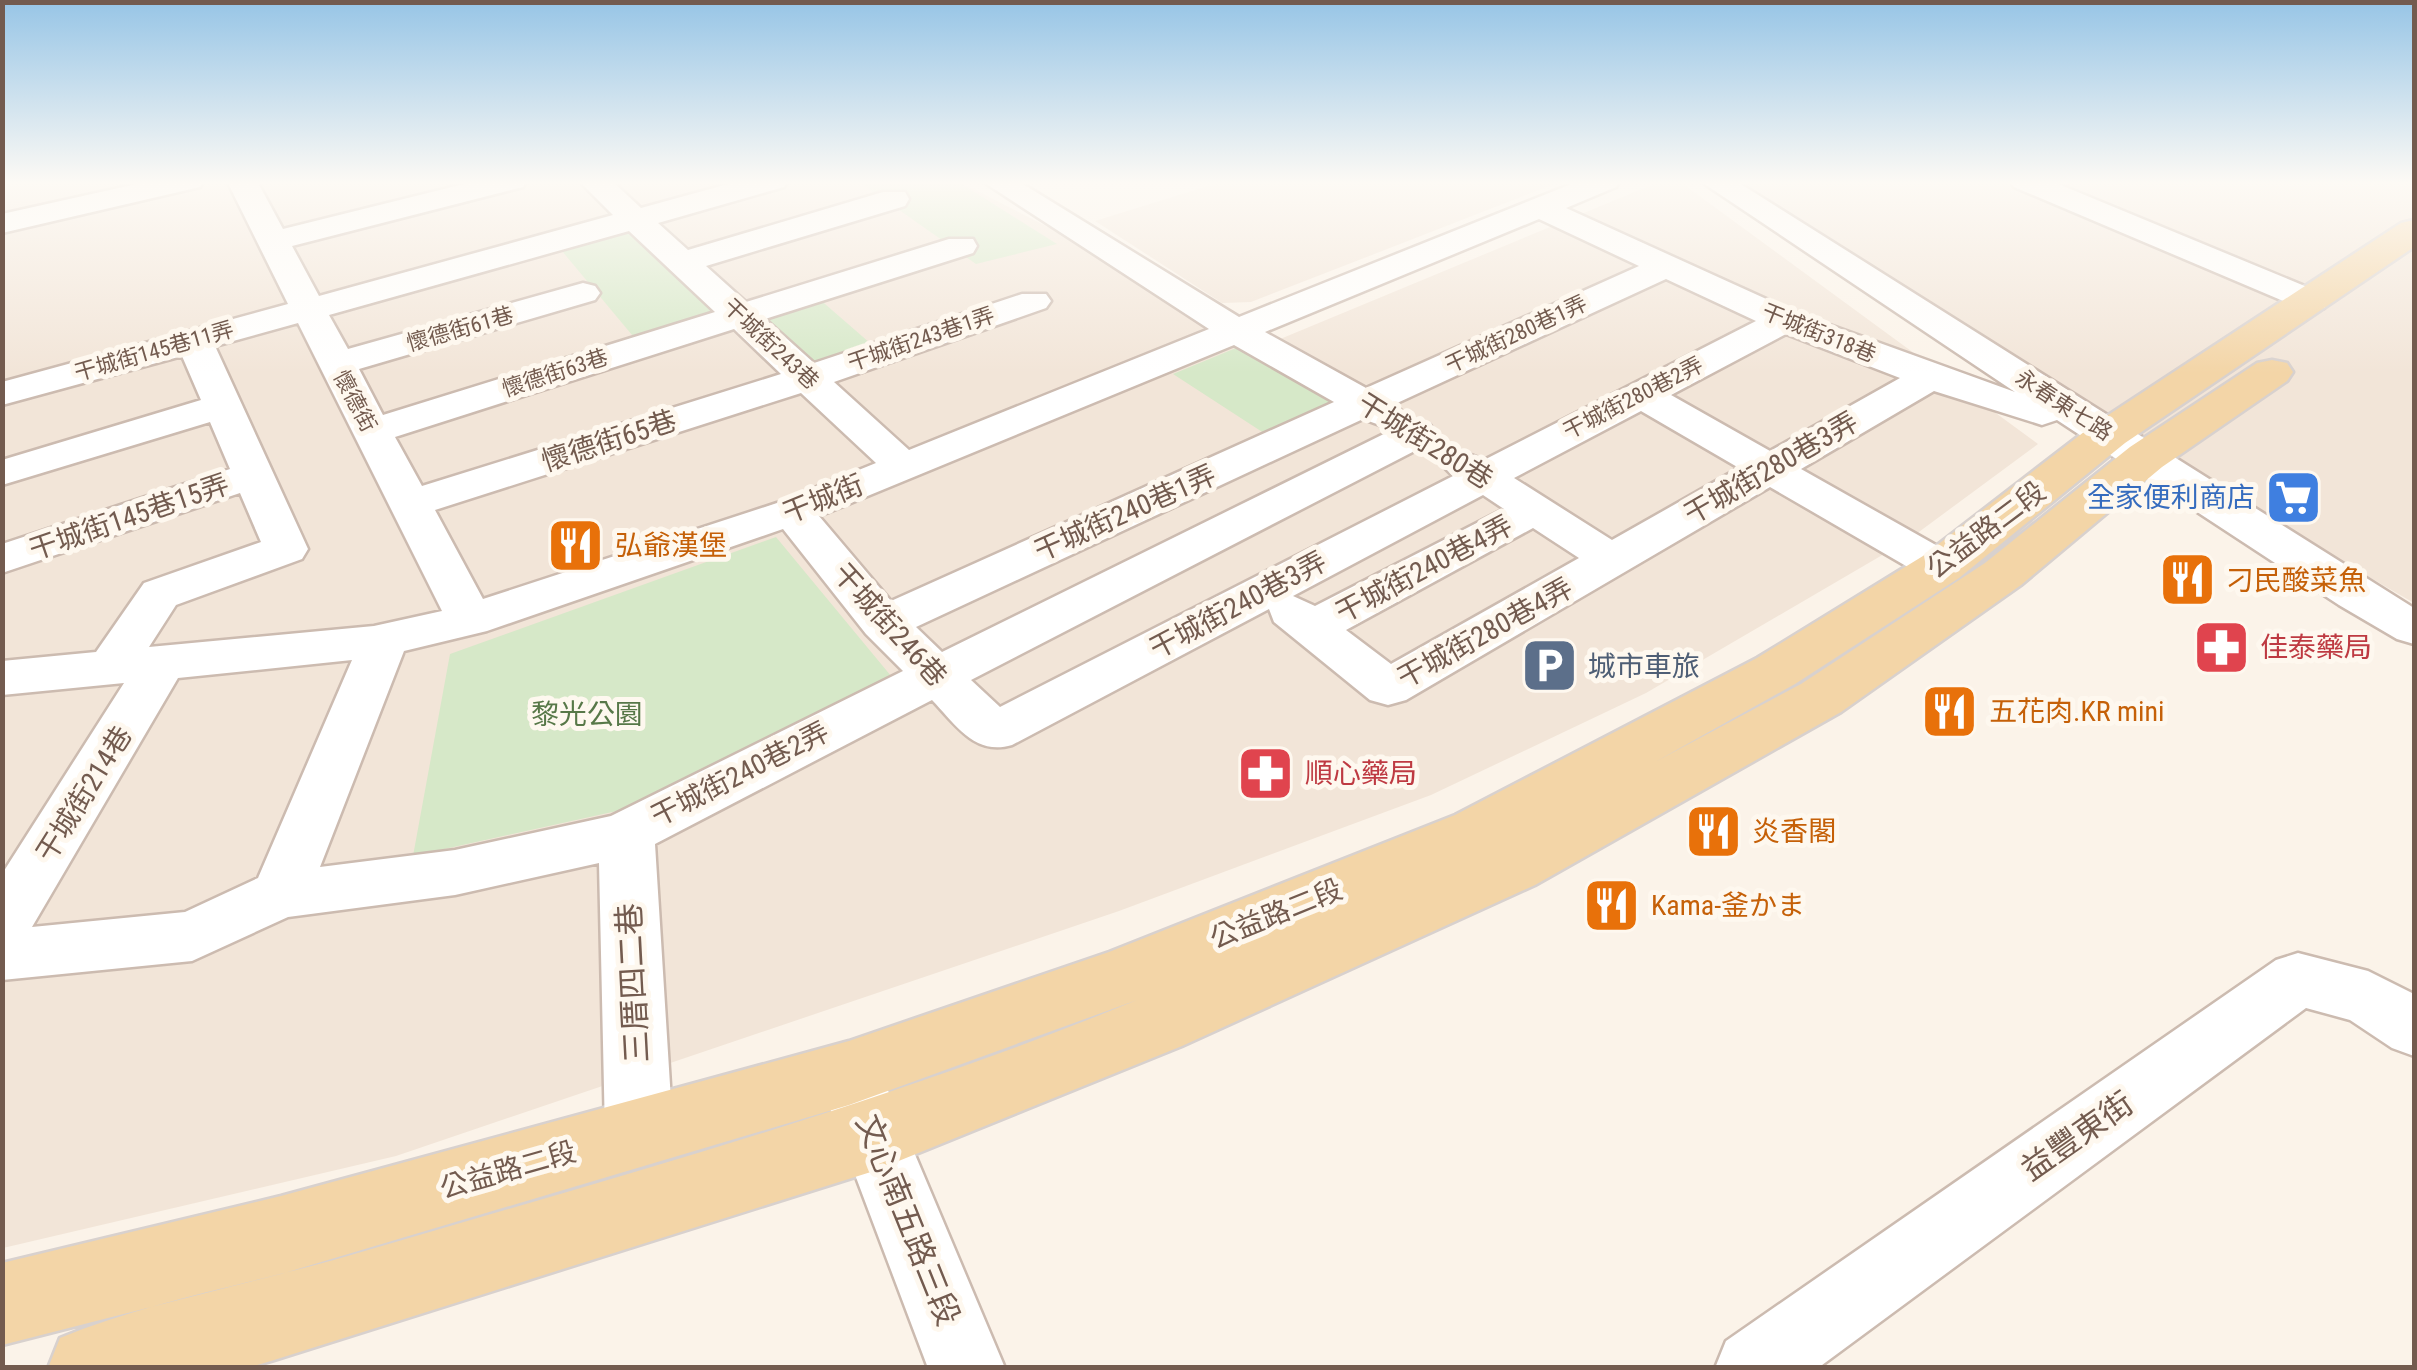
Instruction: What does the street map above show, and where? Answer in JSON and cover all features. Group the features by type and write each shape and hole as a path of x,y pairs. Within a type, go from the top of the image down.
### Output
{"main road":[{"name":"公益路二段","path":"90,1368 274,1319 862,1104 1156,1024 1513,867 1821,698 2003,574 2128,446 2312,301 2394,245"},
{"name":"公益路二段","path":"2,1304 281,1235 640,1133 862,1104 1128,975 1476,832 1776,672 2128,446 2414,274"}],"street":[{"name":"懷德街","path":"274,245 470,620"},
{"name":"干城街145巷11弄","path":"2,394 538,245"},
{"name":"干城街243巷","path":"664,245 903,466"},
{"path":"684,262 736,245"},
{"name":"干城街280巷","path":"1098,245 1233,330 1367,403 1613,560"},
{"name":"干城街","path":"2,678 386,639 470,620 792,512 1445,245"},
{"name":"干城街318巷","path":"1621,245 1784,320 1930,377 2128,446"},
{"name":"永春東七路","path":"1815,245 2355,594 2414,628"},
{"path":"2178,245 2312,301"},
{"name":"懷德街63巷","path":"372,432 962,246"},
{"name":"干城街280巷1弄","path":"1367,403 1666,266"},
{"name":"懷德街61巷","path":"336,364 584,294"},
{"name":"干城街243巷1弄","path":"808,378 1034,300"},
{"name":"干城街280巷2弄","path":"1482,476 1784,320"},
{"path":"110,667 160,594 286,549 194,340"},
{"name":"干城街280巷3弄","path":"1613,560 1930,377"},
{"name":"懷德街65巷","path":"410,504 808,378"},
{"path":"1640,394 1941,567"},
{"name":"干城街240巷1弄","path":"883,624 1367,403"},
{"path":"2,473 223,406"},
{"name":"干城街240巷2弄","path":"280,894 402,883 566,851 626,833 1416,434"},
{"name":"干城街145巷15弄","path":"2,560 256,474"},
{"name":"干城街240巷3弄","path":"994,732 1482,476"},
{"name":"干城街240巷4弄","path":"1266,590 1312,628 1535,510"},
{"name":"干城街246巷","path":"792,512 883,624 994,732"},
{"name":"干城街280巷4弄","path":"1312,628 1388,688 1613,560"},
{"path":"2,956 192,936 280,894 386,639"},
{"name":"干城街214巷","path":"2,925 163,661"},
{"name":"三厝四二巷","path":"626,833 640,1133"},
{"name":"益豐東街","path":"1753,1368 2298,979 2368,998 2414,1028"},
{"name":"文心南五路三段","path":"862,1104 966,1368"}],"shaded area":[{"path":"2,245 1083,245 1273,342 1507,245 1766,245 2038,444 1908,540 1646,693 1431,795 1119,911 396,1156 3,1248"},
{"path":"1132,245 1398,245 1251,302 1222,303"},
{"path":"1830,245 2414,245 2414,603 2196,477 2136,432"}],"green space":[{"path":"557,245 649,245 725,313 637,341"},
{"path":"949,245 1053,245 976,264"},
{"path":"817,297 878,350 810,373 752,317"},
{"path":"1248,343 1349,399 1270,437 1173,374"},
{"name":"黎光公園","path":"776,537 896,682 617,811 413,856 450,654"}],"place":[{"name":"全家便利商店","path":"2294,497"},
{"name":"弘爺漢堡","path":"576,545"},
{"name":"刁民酸菜魚","path":"2187,580"},
{"name":"佳泰藥局","path":"2221,647"},
{"name":"城市車旅","path":"1549,666"},
{"name":"五花肉.KR mini","path":"1950,711"},
{"name":"順心藥局","path":"1266,773"},
{"name":"炎香閣","path":"1713,831"},
{"name":"Kama-釜かま","path":"1612,905"}]}
